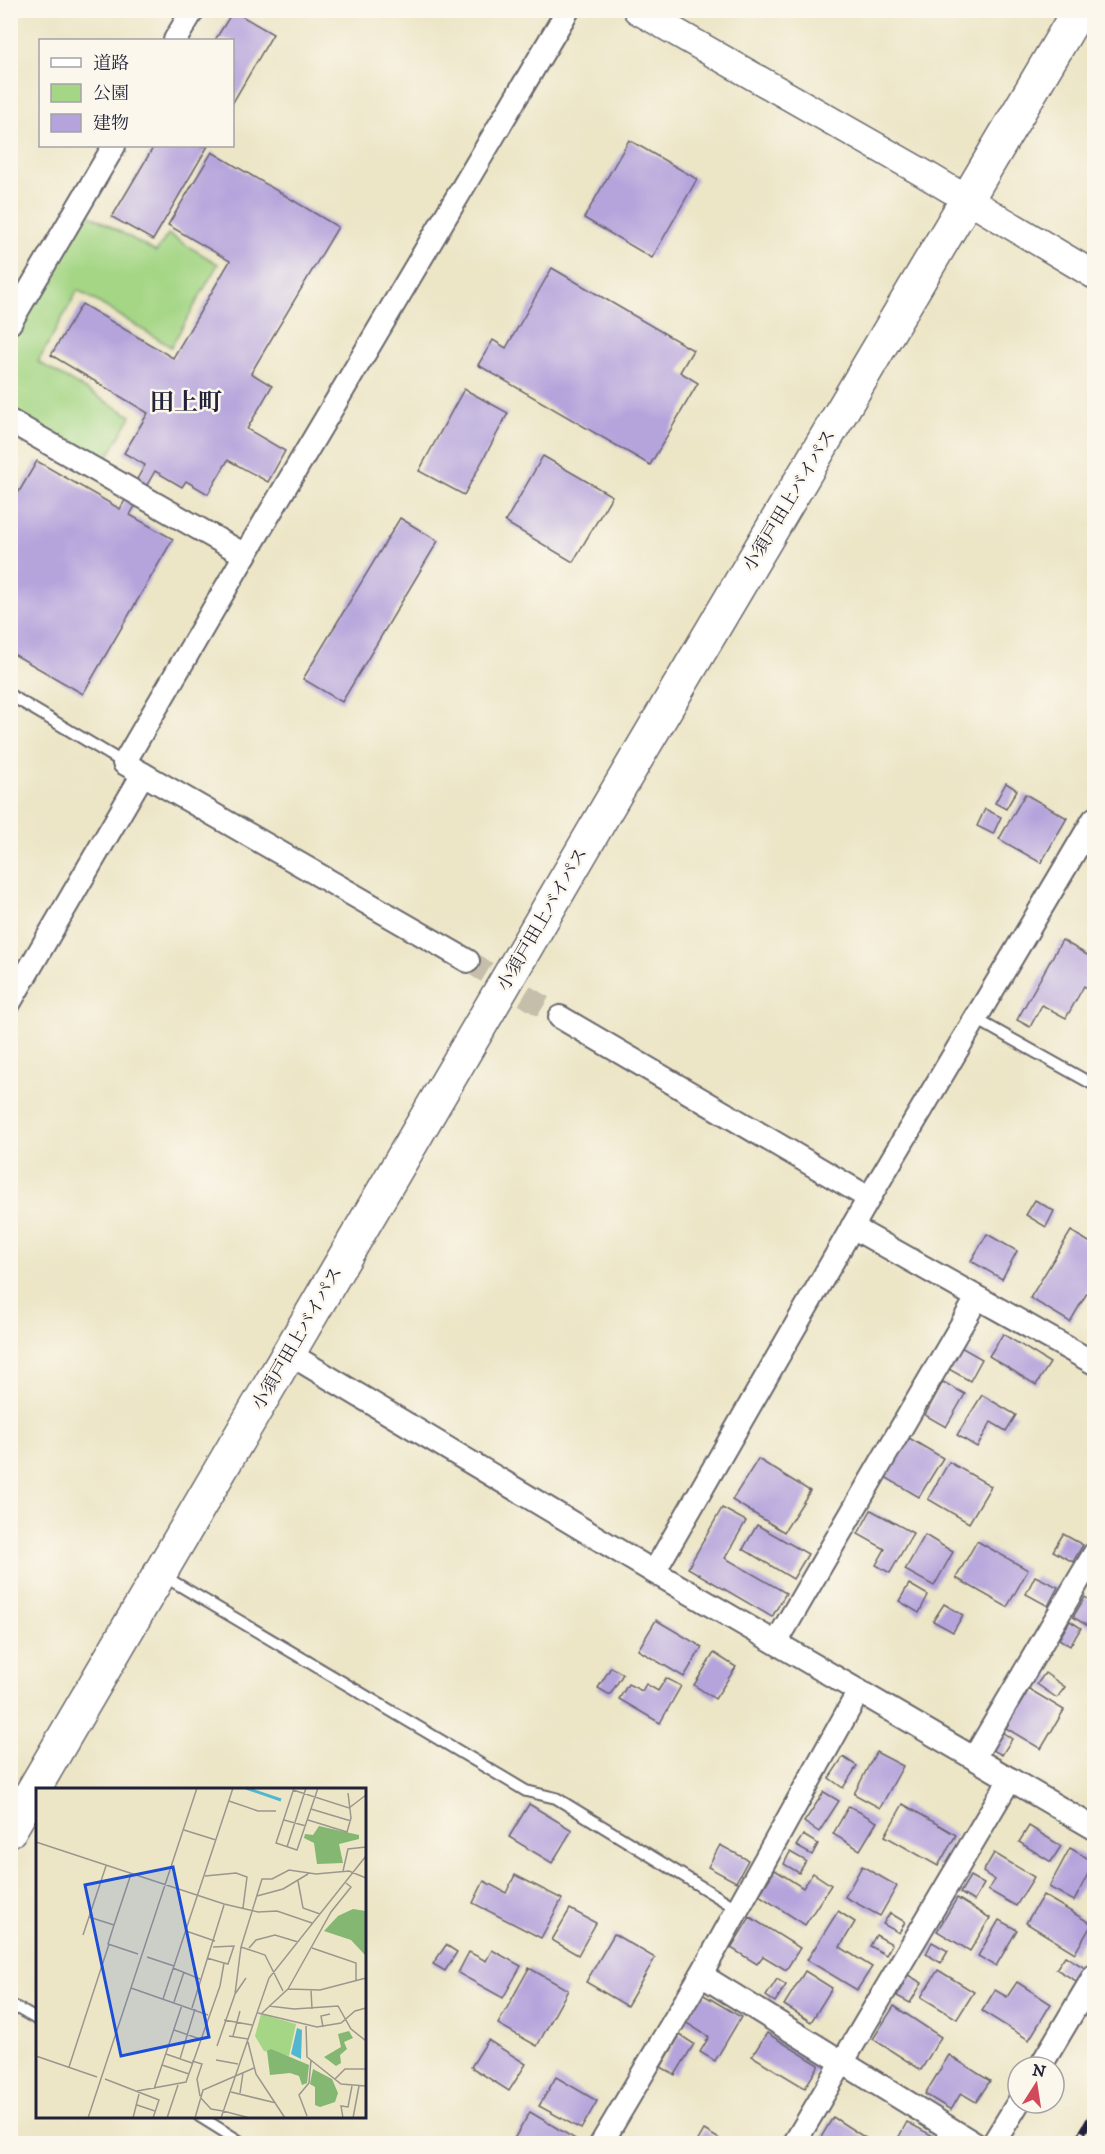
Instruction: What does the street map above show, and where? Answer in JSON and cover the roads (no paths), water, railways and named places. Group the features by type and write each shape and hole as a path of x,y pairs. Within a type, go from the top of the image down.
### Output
{"highway":[{"name":"小須戸田上バイパス","path":"10,1830 288,1353 1079,10"}],"street":[{"path":"176,39 193,10"},
{"path":"10,1002 245,555 568,10"},
{"path":"637,10 923,173 1095,275"},
{"path":"10,323 113,147"},
{"path":"10,421 245,555"},
{"path":"134,768 468,961"},
{"path":"654,1572 852,1227 1095,819"},
{"path":"560,1017 869,1198"},
{"path":"852,1227 1095,1363"},
{"path":"777,1641 977,1298"},
{"path":"288,1353 654,1572 777,1641 1095,1828"},
{"path":"974,1758 1095,1554"},
{"path":"601,2144 700,1975 859,1691"},
{"path":"794,2144 1010,1779"},
{"path":"700,1975 975,2144"},
{"path":"1047,2055 1095,1976"},
{"path":"993,2144 1011,2115"}],"lane":[{"path":"10,695 134,768"},
{"path":"976,1019 1095,1085"},
{"path":"159,1573 526,1791 556,1798 736,1908"},
{"path":"10,2004 36,2019"},
{"path":"202,2118 244,2144"}],"tunnel":[{"path":"468,961 560,1017"}],"railway":[{"path":"1076,2144 1094,2112"}],"district":[{"name":"田上町","path":"186,402"}]}
